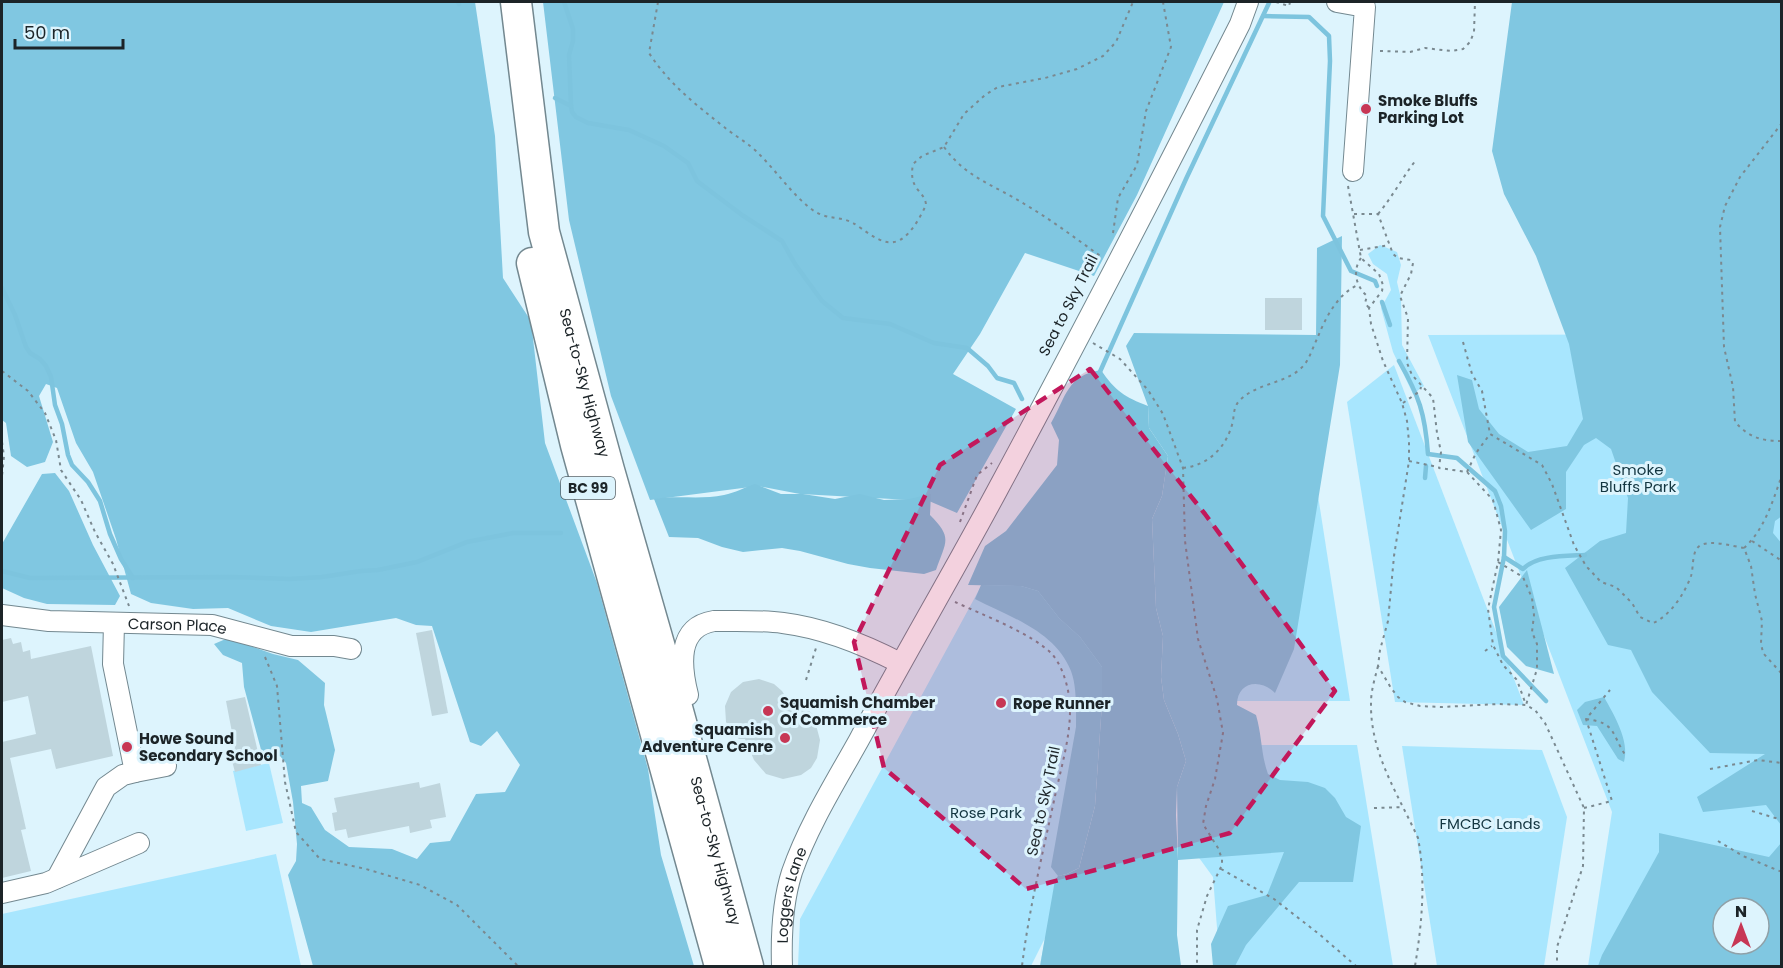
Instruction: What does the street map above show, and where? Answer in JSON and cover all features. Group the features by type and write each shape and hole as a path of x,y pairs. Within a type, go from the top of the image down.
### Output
{"highway":[{"name":"Sea-to-Sky Highway","path":"497,2 525,237 576,445 720,966"},
{"name":"Sea-to-Sky Highway","path":"516,2 544,232 748,966"}],"street":[{"name":"Loggers Lane","path":"782,966 781,937 784,906 792,872 812,826 900,663 941,595 1080,337 1240,24 1248,2"},
{"path":"1337,2 1365,7 1353,171"},
{"name":"Carson Place","path":"2,615 29,620 212,625 291,646 334,646 351,649"},
{"path":"718,862 717,803 682,674 682,652 686,642 698,627 705,622 714,621 785,623 821,631 900,663"},
{"path":"114,623 113,664 135,772"},
{"path":"57,878 106,787 123,775 166,766"},
{"path":"2,893 46,883 139,843"}],"path":[{"path":"658,2 649,53 660,70 692,103 760,154 772,170 812,209 825,217 846,220 887,243 900,240 907,234 927,202 912,181 913,164 922,156 944,147 971,106 998,87 1077,69 1103,57 1116,42 1133,2"},
{"path":"1113,234 1118,198 1137,165 1146,111 1171,47 1164,2"},
{"path":"1276,2 1288,6 1290,2"},
{"path":"1362,50 1410,52 1425,48 1451,51 1463,49 1470,42 1474,32 1475,2"},
{"path":"1782,123 1740,177 1725,206 1720,227 1724,347 1733,387 1735,422 1745,433 1768,441 1782,441"},
{"name":"Sea to Sky Trail","path":"944,147 955,163 970,174 1025,204 1104,259 1107,250"},
{"path":"1378,214 1396,192 1403,176 1416,160"},
{"path":"1353,171 1347,186 1361,258 1356,269 1358,284 1367,296 1365,303 1369,308 1371,324 1383,361 1404,402 1409,431 1409,461 1394,556 1388,621 1380,650 1371,703 1376,745 1383,766 1418,838 1420,849 1422,919 1415,966"},
{"path":"1354,214 1378,214"},
{"path":"1378,214 1393,254 1398,258 1412,260 1413,263 1411,274 1401,291 1400,299 1408,318 1407,363 1420,389"},
{"path":"1360,250 1389,244"},
{"path":"1361,258 1379,274 1383,285 1382,291 1369,308"},
{"path":"1183,468 1195,467 1218,452 1227,437 1238,402 1247,393 1286,378 1307,362 1331,311 1346,293 1358,284"},
{"path":"1080,337 1103,347 1120,359 1148,390 1163,414 1183,468 1185,541 1198,639 1216,699 1223,733 1215,779 1203,824 1222,859 1221,869 1206,896 1197,930 1197,966"},
{"path":"1463,342 1472,374 1482,391 1490,434 1476,453 1467,472"},
{"path":"2,371 28,391 45,413 56,440 61,470 81,500 113,564 126,596"},
{"path":"1404,402 1420,389 1427,390 1433,398 1441,452 1439,468"},
{"path":"1490,434 1542,465 1552,484 1574,545 1586,566 1601,582 1616,587 1632,603 1640,617 1653,623 1662,619 1673,608 1691,576 1696,550 1701,545 1710,543 1744,548 1752,541 1771,507 1782,475"},
{"path":"2,442 4,456 2,476"},
{"path":"957,529 977,475 999,457"},
{"path":"1409,461 1467,472 1493,500 1501,530 1498,562 1488,609 1493,645 1503,665 1517,680 1526,705"},
{"path":"1752,541 1782,561"},
{"path":"1744,548 1751,566 1762,621 1763,653 1782,674"},
{"path":"1498,562 1523,577 1532,598 1534,615 1532,632 1536,644 1536,669 1526,705"},
{"name":"Sea to Sky Trail","path":"947,598 1031,639 1052,654 1060,666 1067,685 1070,710 1066,743 1027,926 1022,966"},
{"path":"806,680 821,631"},
{"path":"255,638 265,655 277,686 285,782 296,832 320,859 366,869 420,885 457,905 518,966"},
{"path":"1485,651 1493,645"},
{"path":"1378,666 1398,697 1405,702 1420,706 1526,705 1535,710 1545,723 1584,808 1583,866 1557,947 1557,966"},
{"path":"1586,719 1610,690"},
{"path":"1584,808 1612,801 1586,719"},
{"path":"1586,719 1602,721 1611,728 1626,756"},
{"path":"1611,728 1616,727"},
{"path":"1710,769 1758,760 1782,763"},
{"path":"1374,808 1404,807"},
{"path":"1752,812 1782,820"},
{"path":"1718,841 1743,856 1782,872"},
{"path":"1221,869 1274,899 1356,966"}],"highlighted area":[{"path":"1090,369 1205,514 1335,691 1230,833 1026,889 884,768 854,642 940,465"}],"green space":[{"path":"2,2 475,2 495,136 503,278 531,321 545,443 597,583 648,769 661,855 694,966 313,966 288,875 296,861 297,844 286,763 280,756 269,761 263,757 244,687 242,663 223,655 214,644 228,638 298,660 325,683 324,705 335,750 328,781 301,786 302,803 311,807 325,830 349,847 392,849 417,859 430,843 450,841 476,794 505,792 520,765 497,731 481,746 470,742 432,626 416,625 396,618 311,632 271,626 228,608 193,609 151,603 131,594 116,539 93,472 76,443 57,388 46,384 39,396 53,442 45,462 27,467 11,456 6,423 2,420"},
{"path":"543,2 1224,2 1137,195 1094,276 1025,253 980,334 953,374 1016,409 957,513 929,501 800,494 758,486 650,500 611,396 569,220"},
{"path":"1512,2 1781,2 1782,516 1775,521 1773,533 1782,544 1781,825 1766,805 1703,812 1697,797 1765,754 1710,753 1652,692 1631,650 1608,645 1565,568 1600,541 1626,533 1628,498 1611,449 1596,438 1584,445 1566,472 1566,509 1531,530 1468,442 1457,375 1472,380 1479,409 1499,434 1528,452 1567,446 1583,419 1569,344 1536,256 1504,194 1492,151"},
{"path":"1342,236 1340,365 1294,649 1275,693 1263,685 1250,685 1241,691 1237,705 1256,715 1268,774 1280,780 1308,782 1325,788 1335,798 1346,817 1361,826 1353,882 1299,882 1246,945 1235,966 1213,966 1211,944 1228,906 1267,895 1284,852 1178,860 1177,787 1186,761 1164,700 1161,677 1163,636 1156,608 1152,519 1162,496 1168,456 1149,428 1148,406 1126,346 1134,333 1316,335 1317,248"},
{"path":"1380,245 1397,252 1401,265 1397,282 1401,299 1402,345 1424,386 1413,394 1393,352 1381,308 1391,290 1387,274 1373,264 1368,254"},
{"name":"Smoke Bluffs Park","path":"1781,334 1781,966 1588,966 1612,812 1428,335"},
{"path":"1394,365 1524,705 1395,702 1347,402"},
{"path":"1314,470 1350,701 1190,701"},
{"path":"55,473 69,491 93,545 120,596 115,605 47,604 24,598 2,588 2,544 42,474"},
{"path":"1527,570 1554,674 1526,666 1507,647 1499,607"},
{"name":"Rose Park","path":"986,577 1045,589 1111,661 1040,966 1045,938 1031,966 798,966 800,919"},
{"path":"981,585 1021,586 1038,591 1059,618 1080,637 1102,667 1102,703 1095,806 1079,868 1067,874 1058,876 1051,867 1076,727 1073,677 1064,657 1043,635 1017,619 975,599"},
{"path":"1604,697 1623,737 1624,762 1618,759 1597,726 1583,725 1577,710 1585,702"},
{"path":"1199,745 1357,745 1393,966 1220,966 1213,877 1189,844"},
{"name":"FMCBC Lands","path":"1402,746 1542,750 1567,817 1544,966 1437,966"},
{"path":"269,763 283,823 246,831 233,771"},
{"path":"1659,833 1769,857 1781,843 1781,966 1598,966 1659,852"},
{"path":"276,854 301,966 2,966 2,914"}],"shaded area":[{"path":"1101,370 1121,392 1148,406 1149,428 1168,456 1162,496 1152,519 1156,608 1163,636 1161,677 1164,700 1186,761 1177,787 1176,815 1177,935 1181,966 1040,966 1055,880 1058,876 1079,868 1095,806 1102,703 1102,667 1080,637 1059,618 1038,591 1021,586 968,585 985,546 1006,531 1057,465 1059,440 1051,423 1064,396 1074,382 1081,377"},
{"path":"755,484 781,494 803,494 835,499 860,494 884,500 909,499 931,494 930,515 945,535 945,546 936,570 924,574 870,568 782,548 743,552 698,538 669,537 654,499 715,496 732,493"}],"building":[{"path":"1265,298 1302,298 1302,330 1265,330"},
{"path":"432,630 448,713 432,716 416,633"},
{"path":"11,638 13,644 21,642 23,652 30,650 31,659 91,646 113,756 56,769 51,749 10,758 26,829 21,830 31,871 2,878 2,742 36,734 28,696 2,702 2,640"},
{"path":"759,679 774,684 787,699 802,705 823,723 816,725 820,740 817,758 811,768 801,775 783,779 766,774 754,760 745,739 739,739 734,735 726,722 725,706 731,692 743,682"},
{"path":"245,697 261,765 235,772 229,750 235,748 226,701"},
{"path":"419,782 420,788 440,783 446,817 430,820 432,828 410,833 409,826 348,838 346,829 335,831 332,813 337,812 334,798"}],"waterway":[{"path":"564,2 573,29 573,41 569,55 571,106 576,117 588,123 629,130 664,146 688,163 697,181 742,215 782,241 795,264 822,301 843,318 890,324 934,343 967,348 988,366 997,378 1014,383 1022,399"},
{"path":"1099,374 1186,179 1269,3"},
{"path":"1264,16 1309,17 1329,36 1330,61 1323,216 1351,271 1375,281 1377,286"},
{"path":"555,98 571,106"},
{"path":"2,288 15,315 26,347 46,366 51,377 55,405 72,465 88,482 100,501 110,534 121,559 133,578"},
{"path":"1382,302 1390,325"},
{"path":"1399,361 1420,405 1428,454 1457,458 1495,491 1501,506 1505,531 1504,557 1494,607 1503,656 1546,701"},
{"path":"1425,478 1426,466"},
{"path":"2,571 30,578 290,579 322,577 378,570 417,562 467,542 513,533 561,533"},
{"path":"1504,557 1523,569 1543,559 1585,555"}],"place":[{"name":"Smoke Bluffs Parking Lot","path":"1366,109"},
{"name":"Rope Runner","path":"1001,703"},
{"name":"Squamish Chamber Of Commerce","path":"768,711"},
{"name":"Squamish Adventure Cenre","path":"785,738"},
{"name":"Howe Sound Secondary School","path":"127,747"}]}
